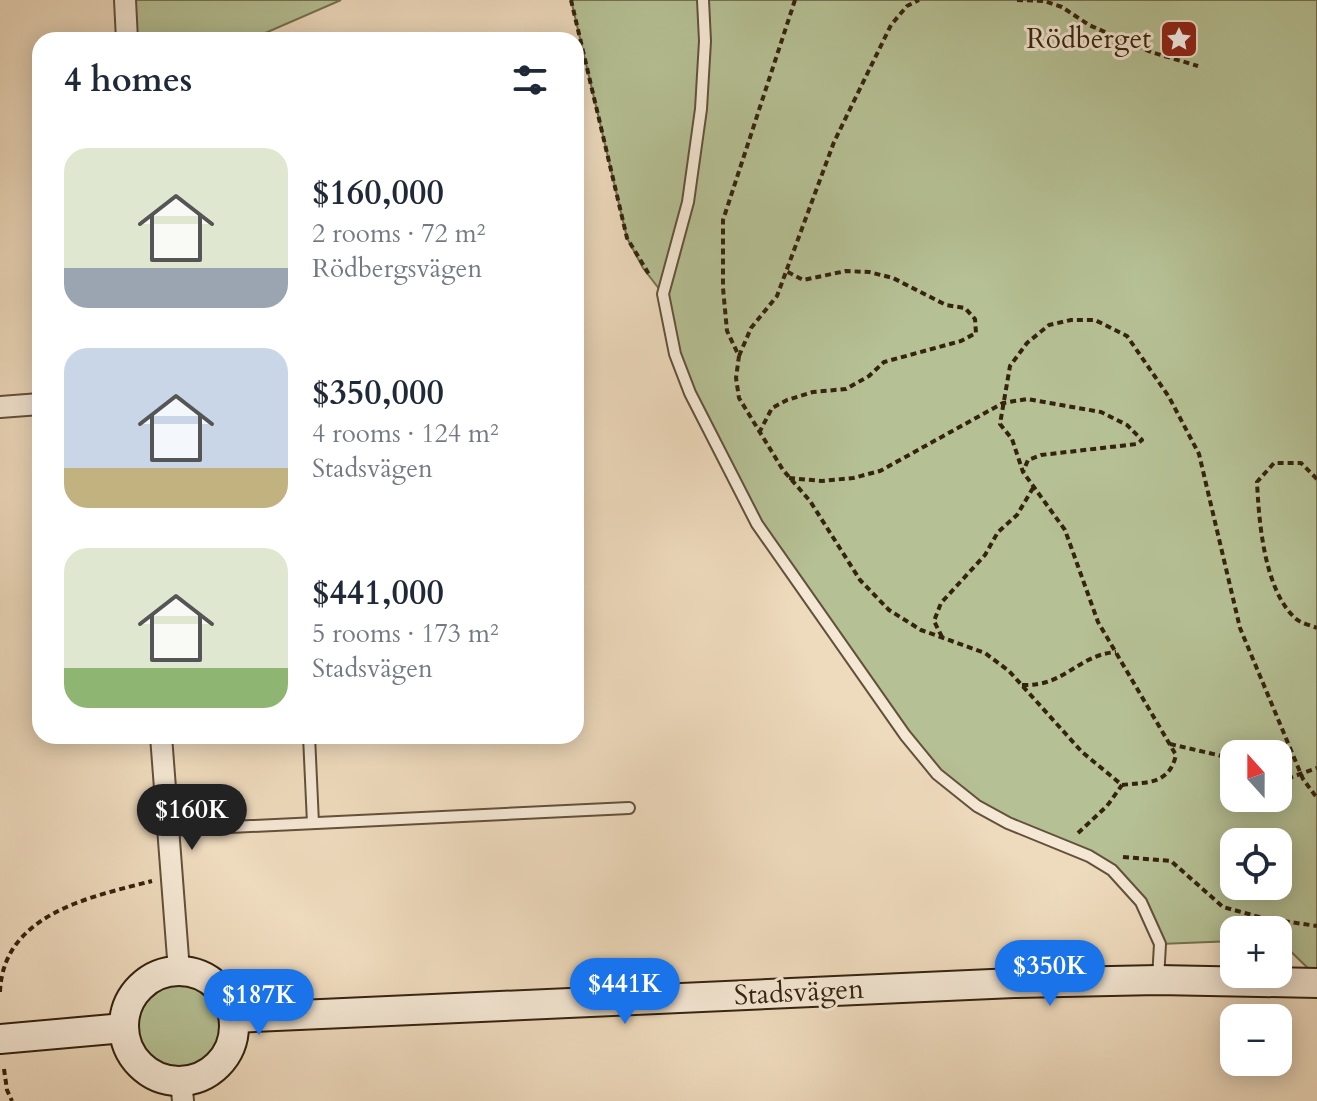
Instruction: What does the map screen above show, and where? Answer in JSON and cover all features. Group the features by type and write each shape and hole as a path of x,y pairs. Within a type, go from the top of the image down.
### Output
{"main road":[{"path":"179,971 209,979 221,989 234,1018 232,1041 222,1060 182,1091 142,1066 128,1045 124,1028 128,1007 138,989 159,975 179,971"},
{"name":"Stadsvägen","path":"234,1018 1014,983 1158,980 1317,983"},
{"path":"0,1039 124,1028"}],"street":[{"path":"125,0 127,32"},
{"path":"0,407 32,405"},
{"path":"162,744 179,971"}],"lane":[{"path":"703,0 705,41 688,202 663,294 675,354 690,393 750,512 813,607 905,735 937,774 958,793 1008,823 1089,856 1112,870 1141,902 1160,944 1158,980"},
{"path":"309,744 313,823"},
{"path":"168,830 629,808"}],"path":[{"path":"571,0 579,32"},
{"path":"739,356 727,331 723,288 723,220 795,0"},
{"path":"919,0 907,6 891,25 834,142 777,296 751,328 739,356 736,378 739,398 789,478 834,535 860,580 889,610 921,630 985,653 1009,671 1082,752 1122,785"},
{"path":"1017,0 1044,1 1062,7 1089,25 1151,52 1198,66"},
{"path":"584,55 627,238 643,268 663,294"},
{"path":"759,433 772,408 787,400 813,392 846,389 869,376 884,362 961,341 976,333 975,319 965,308 946,305 893,278 846,271 803,280 786,271"},
{"path":"1064,846 1107,806 1122,785 1162,779 1173,768 1176,755 1098,622 1065,530 1023,472 1012,439 1000,424 1010,366 1027,343 1049,325 1071,320 1095,320 1127,336 1169,397 1199,454 1240,628 1301,775 1317,798"},
{"path":"789,478 822,481 880,471 1003,403 1027,399 1101,412 1127,425 1142,440 1137,444 1041,455 1028,460 1023,472"},
{"path":"1317,479 1301,463 1274,463 1257,482 1259,524 1280,597 1296,619 1317,628"},
{"path":"943,639 934,621 941,603 985,555 998,532 1017,515 1033,488"},
{"path":"1022,684 1041,686 1085,661 1103,653 1116,652"},
{"path":"1170,744 1220,756"},
{"path":"1292,778 1317,768"},
{"path":"1089,856 1171,861 1223,907 1263,918 1317,926"},
{"path":"0,992 1,972 15,942 43,920 88,897 172,876"},
{"path":"4,1069 12,1101"}],"green space":[{"path":"125,0 341,0 267,32 127,32"},
{"path":"571,0 1317,0 1317,977 1292,953 1292,916 1220,916 1220,942 1160,944 1141,902 1112,869 1008,823 937,774 757,524 690,393 663,294 643,268 627,238 584,55 584,32 579,32"},
{"path":"179,982 196,985 210,995 220,1009 223,1026 220,1043 210,1057 196,1067 179,1070 162,1067 148,1057 138,1043 135,1026 138,1009 148,995 162,985"}],"place":[{"name":"Rödberget","path":"1179,39"}]}
